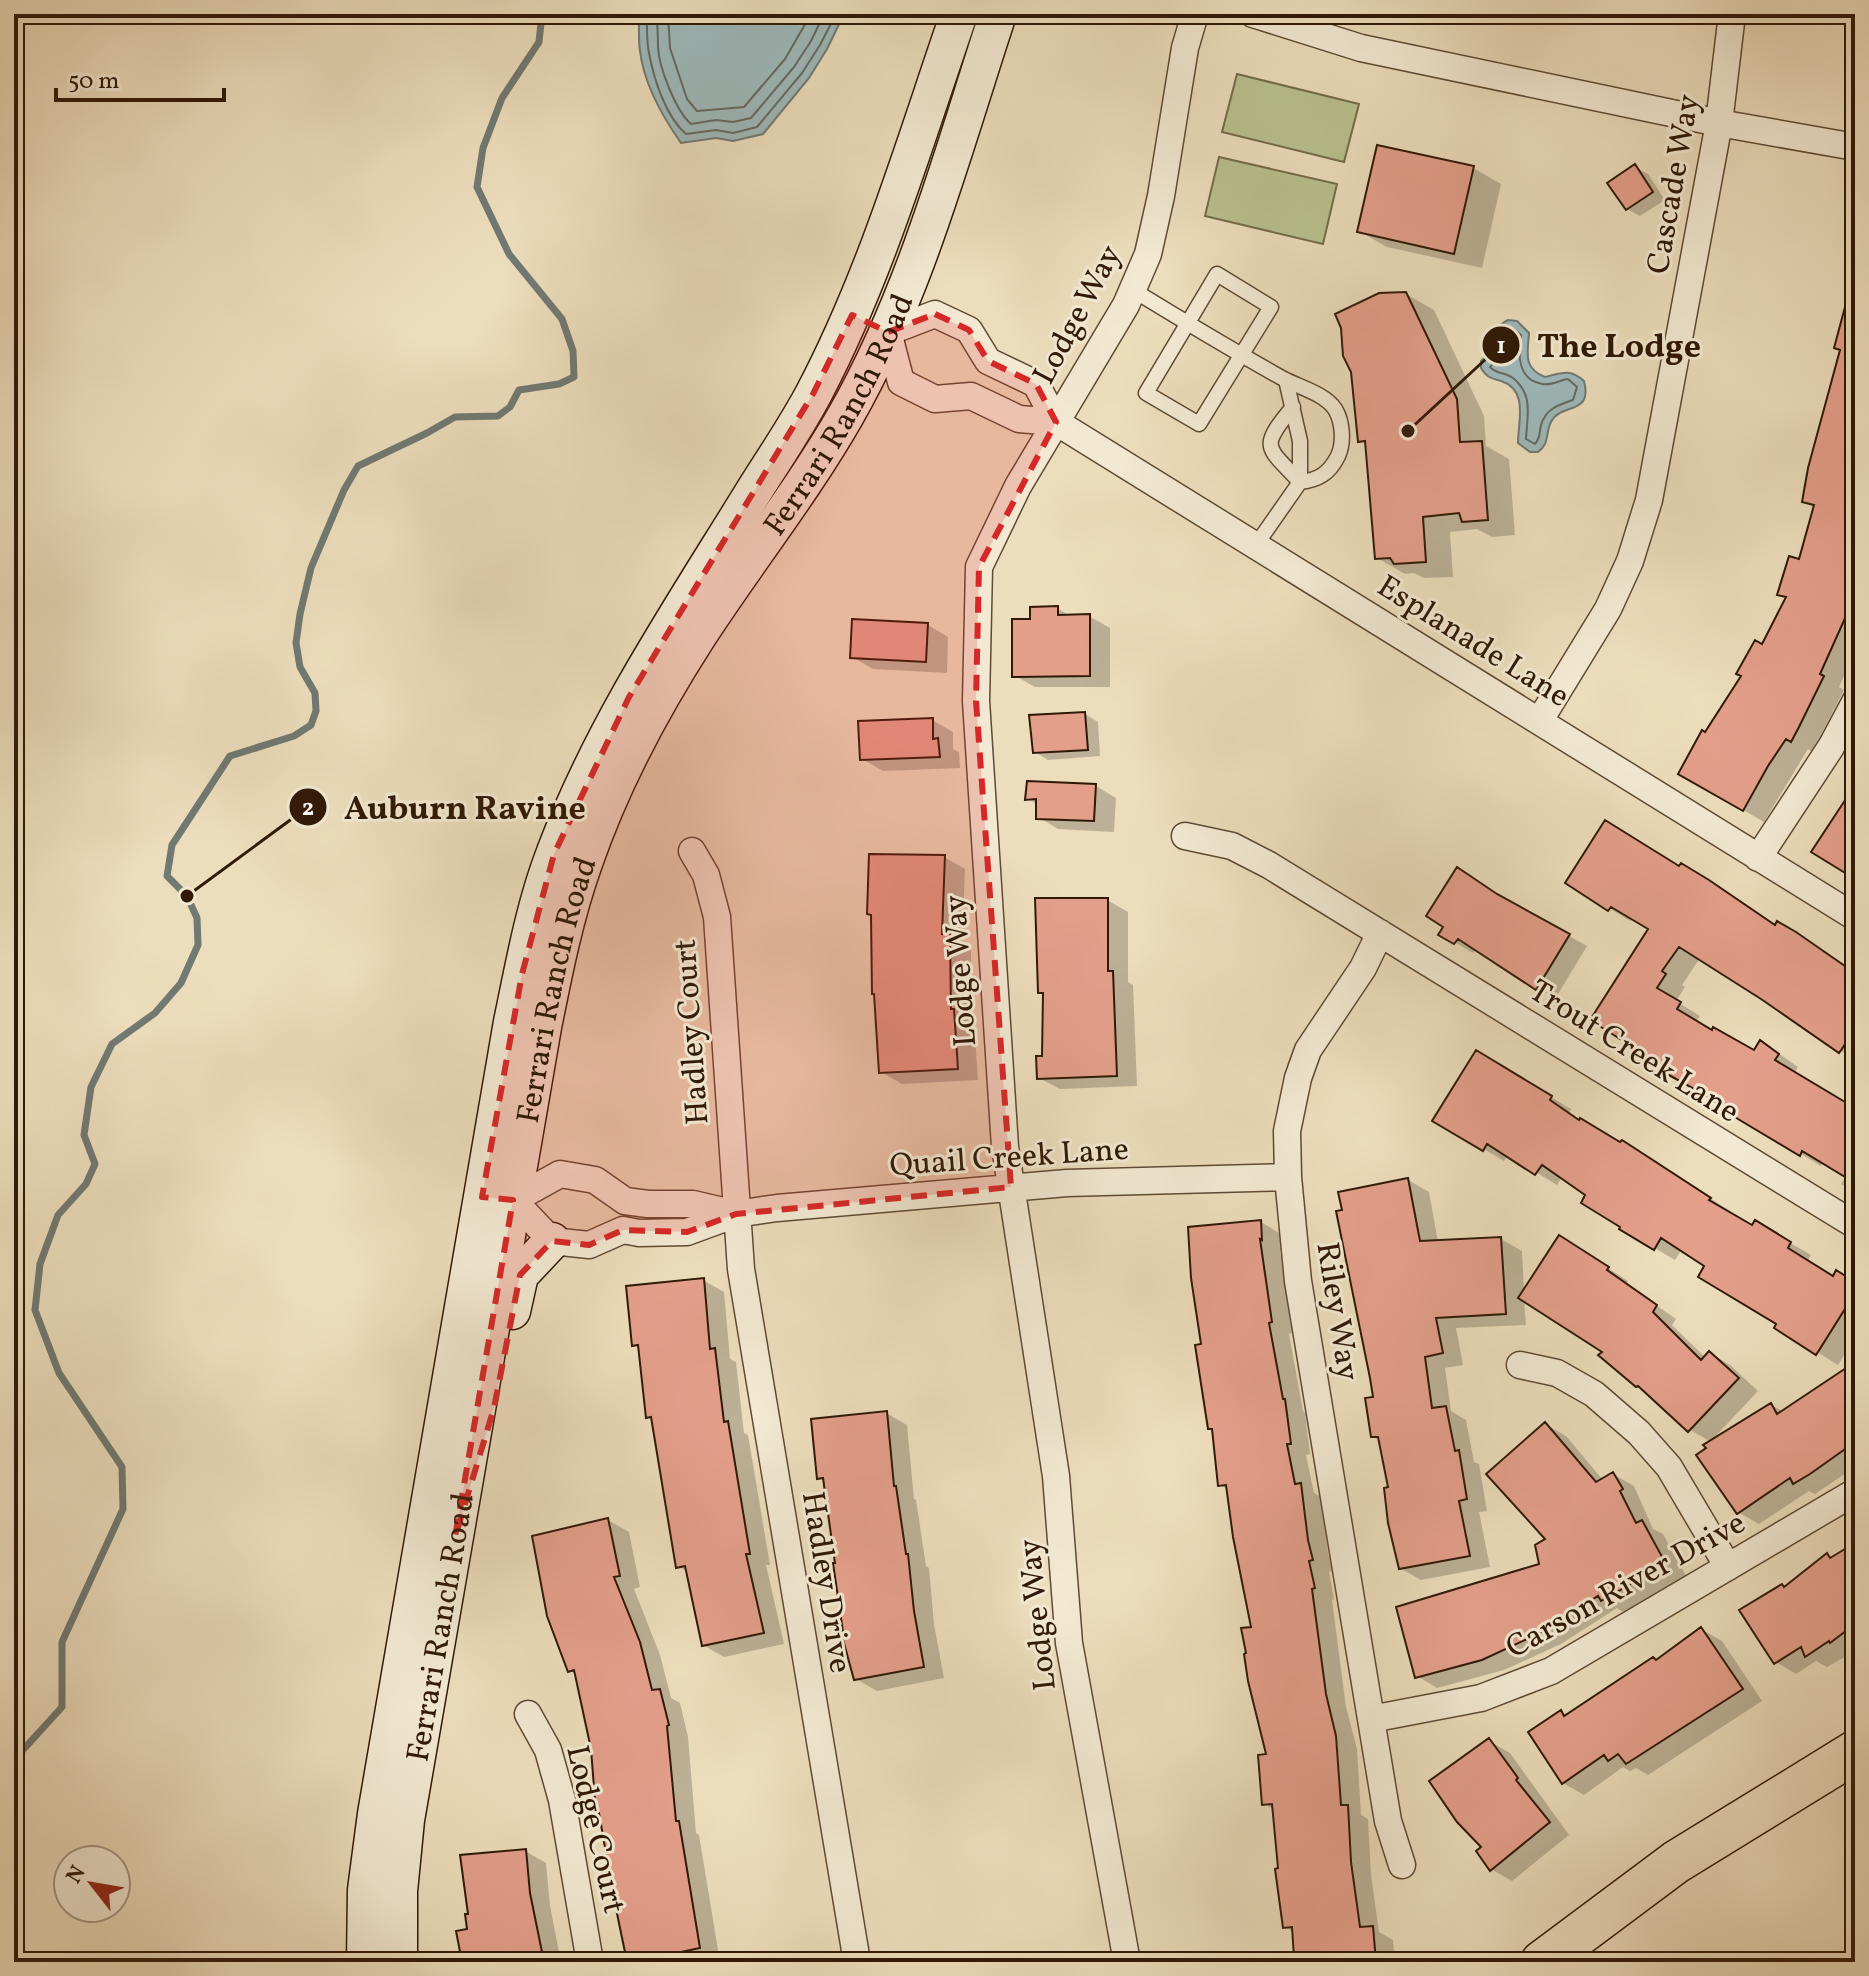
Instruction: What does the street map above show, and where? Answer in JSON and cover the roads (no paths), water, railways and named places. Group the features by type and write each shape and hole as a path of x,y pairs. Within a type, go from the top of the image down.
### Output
{"main road":[{"name":"Ferrari Ranch Road","path":"399,1962 399,1891 406,1820 455,1537 498,1198 522,974 533,924 554,854 584,783 629,697 813,394 852,315 959,14"},
{"name":"Ferrari Ranch Road","path":"365,1962 366,1890 376,1814 498,1198 543,1027 563,931 584,863 610,796 697,638 813,468 846,415 888,332 919,257 998,14"},
{"path":"852,315 888,332"},
{"path":"455,1537 494,1408 520,1275 552,1241"},
{"path":"1542,1962 1676,1862 1855,1752"}],"street":[{"name":"Lodge Way","path":"1127,1962 1069,1643 1056,1476 1005,1147 976,701 979,567 1018,486 1133,290 1148,254 1161,196 1185,48 1195,14"},
{"path":"1253,14 1361,48 1719,123 1855,147"},
{"name":"Cascade Way","path":"1540,720 1608,609 1630,561 1649,500 1719,123 1732,14"},
{"path":"888,332 935,314 969,330 988,361 1036,384 1056,422"},
{"name":"Esplanade Lane","path":"888,332 901,382 935,399 971,396 1019,419 1056,422 1855,917"},
{"path":"971,396 988,361"},
{"path":"1758,858 1831,747 1855,702"},
{"name":"Trout Creek Lane","path":"1185,836 1208,839 1245,852 1855,1225"},
{"name":"Hadley Court","path":"692,851 706,875 717,917 736,1214"},
{"name":"Riley Way","path":"1380,933 1363,968 1308,1050 1298,1078 1287,1131 1288,1177 1298,1281 1388,1821 1402,1865"},
{"path":"498,1198 560,1174 595,1180 625,1201 693,1204 736,1214"},
{"name":"Quail Creek Lane","path":"736,1214 1067,1183 1288,1177"},
{"path":"498,1198 552,1241 589,1245 623,1230 639,1233 687,1232 736,1214"},
{"path":"623,1230 625,1201"},
{"name":"Hadley Drive","path":"736,1214 741,1269 857,1962"},
{"path":"1520,1365 1557,1373 1594,1394 1639,1433 1669,1467 1728,1567"},
{"name":"Carson River Drive","path":"1371,1719 1481,1698 1551,1671 1855,1492"},
{"name":"Lodge Court","path":"528,1714 548,1750 562,1800 590,1962"}],"lane":[{"path":"1217,274 1271,307 1199,424 1146,393 1188,323 1217,274"},
{"path":"1133,290 1335,408 1341,426 1342,448 1333,466 1317,480 1300,482"},
{"path":"1256,545 1300,482 1300,441 1286,380"},
{"path":"1293,407 1271,435 1270,446 1272,454 1300,482"}],"water":[{"path":"638,14 844,14 809,78 763,134 733,141 716,138 681,143 661,111 645,76 639,46"},
{"path":"1508,320 1517,321 1529,333 1528,359 1533,369 1545,377 1570,373 1584,381 1584,399 1556,416 1549,426 1546,442 1538,452 1530,452 1518,443 1520,408 1515,392 1510,385 1487,376 1481,368 1481,361 1497,347 1498,328"}],"waterway":[{"path":"14,1788 22,1751 62,1707 62,1642 123,1509 122,1467 59,1373 35,1310 40,1264 58,1215 86,1184 95,1164 84,1135 91,1087 112,1044 155,1013 181,983 198,945 197,918 187,896 167,876 172,845 230,756 294,736 311,725 316,711 315,693 300,667 296,643 300,614 311,568 344,490 358,466 455,417 498,416 510,407 519,390 559,384 574,377 573,351 562,319 509,254 477,187 483,148 502,98 539,42 542,14"}],"place":[{"name":"The Lodge","path":"1408,431"},
{"name":"Auburn Ravine","path":"187,896"}]}
